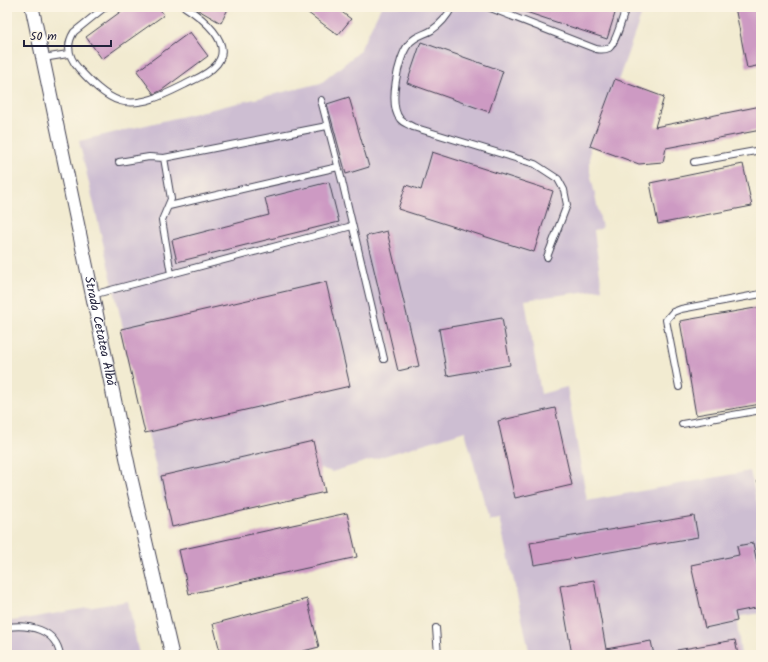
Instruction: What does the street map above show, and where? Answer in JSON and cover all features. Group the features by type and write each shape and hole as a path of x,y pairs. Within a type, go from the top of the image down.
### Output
{"street":[{"name":"Strada Cetatea Albă","path":"32,7 130,474 172,655"}],"lane":[{"path":"105,7 74,32 71,36 68,54 74,64 84,74 114,98 122,101 145,100 163,95 208,72 217,63 220,57 221,44 201,18 185,7"},
{"path":"452,7 442,22 431,31 417,36 409,44 402,55 395,82 396,111 399,118 413,126 535,164 558,179 564,190 567,205 547,257"},
{"path":"488,7 596,49 604,50 609,48 614,41 626,7"},
{"path":"43,58 68,54"},
{"path":"320,100 338,166 384,359"},
{"path":"119,162 138,158 164,158 327,126"},
{"path":"694,162 761,150"},
{"path":"164,158 171,199 162,220 171,274"},
{"path":"169,206 338,166"},
{"path":"92,295 352,226"},
{"path":"679,387 666,320 673,312 681,309 761,294"},
{"path":"682,424 761,410"},
{"path":"761,474 761,480"},
{"path":"7,628 30,626 44,631 53,639 59,649 60,655"},
{"path":"436,628 438,655"}],"shaded area":[{"path":"381,7 644,7 618,81 615,80 590,147 590,172 602,228 594,231 602,289 525,300 541,394 567,387 587,501 750,471 761,521 761,613 741,616 737,624 741,655 530,655 500,518 489,520 465,431 332,472 320,468 164,502 79,141 321,83 359,52"},
{"path":"128,601 139,655 7,655 7,622"}],"building":[{"path":"127,7 158,7 164,15 102,59 86,37"},
{"path":"193,7 229,7 221,23"},
{"path":"300,7 335,7 351,19 338,35"},
{"path":"517,7 617,7 607,39 517,9"},
{"path":"735,7 761,7 761,65 747,68"},
{"path":"190,32 208,56 162,90 154,94 137,71"},
{"path":"421,42 503,71 489,112 407,83"},
{"path":"615,79 664,97 655,127 761,106 761,130 666,148 663,162 639,164 590,146"},
{"path":"349,97 369,167 346,174 327,104"},
{"path":"432,152 553,191 534,252 398,209 406,185 421,190"},
{"path":"743,164 752,206 658,224 650,183"},
{"path":"329,182 339,222 177,262 172,240 269,215 265,198"},
{"path":"387,231 419,366 398,371 366,236"},
{"path":"326,282 350,386 145,433 121,329"},
{"path":"761,307 761,404 696,415 680,321"},
{"path":"502,318 510,365 447,376 439,329"},
{"path":"555,408 572,485 515,498 498,421"},
{"path":"313,441 325,492 172,527 161,476"},
{"path":"347,513 357,557 189,594 179,550"},
{"path":"694,516 698,537 534,565 530,543"},
{"path":"753,543 761,582 761,607 735,612 737,621 705,628 691,565 739,555 737,546"},
{"path":"594,580 606,649 651,641 654,655 572,655 560,586"},
{"path":"307,599 319,647 288,655 221,655 213,624"},
{"path":"735,640 738,655 677,655 677,650"}]}
